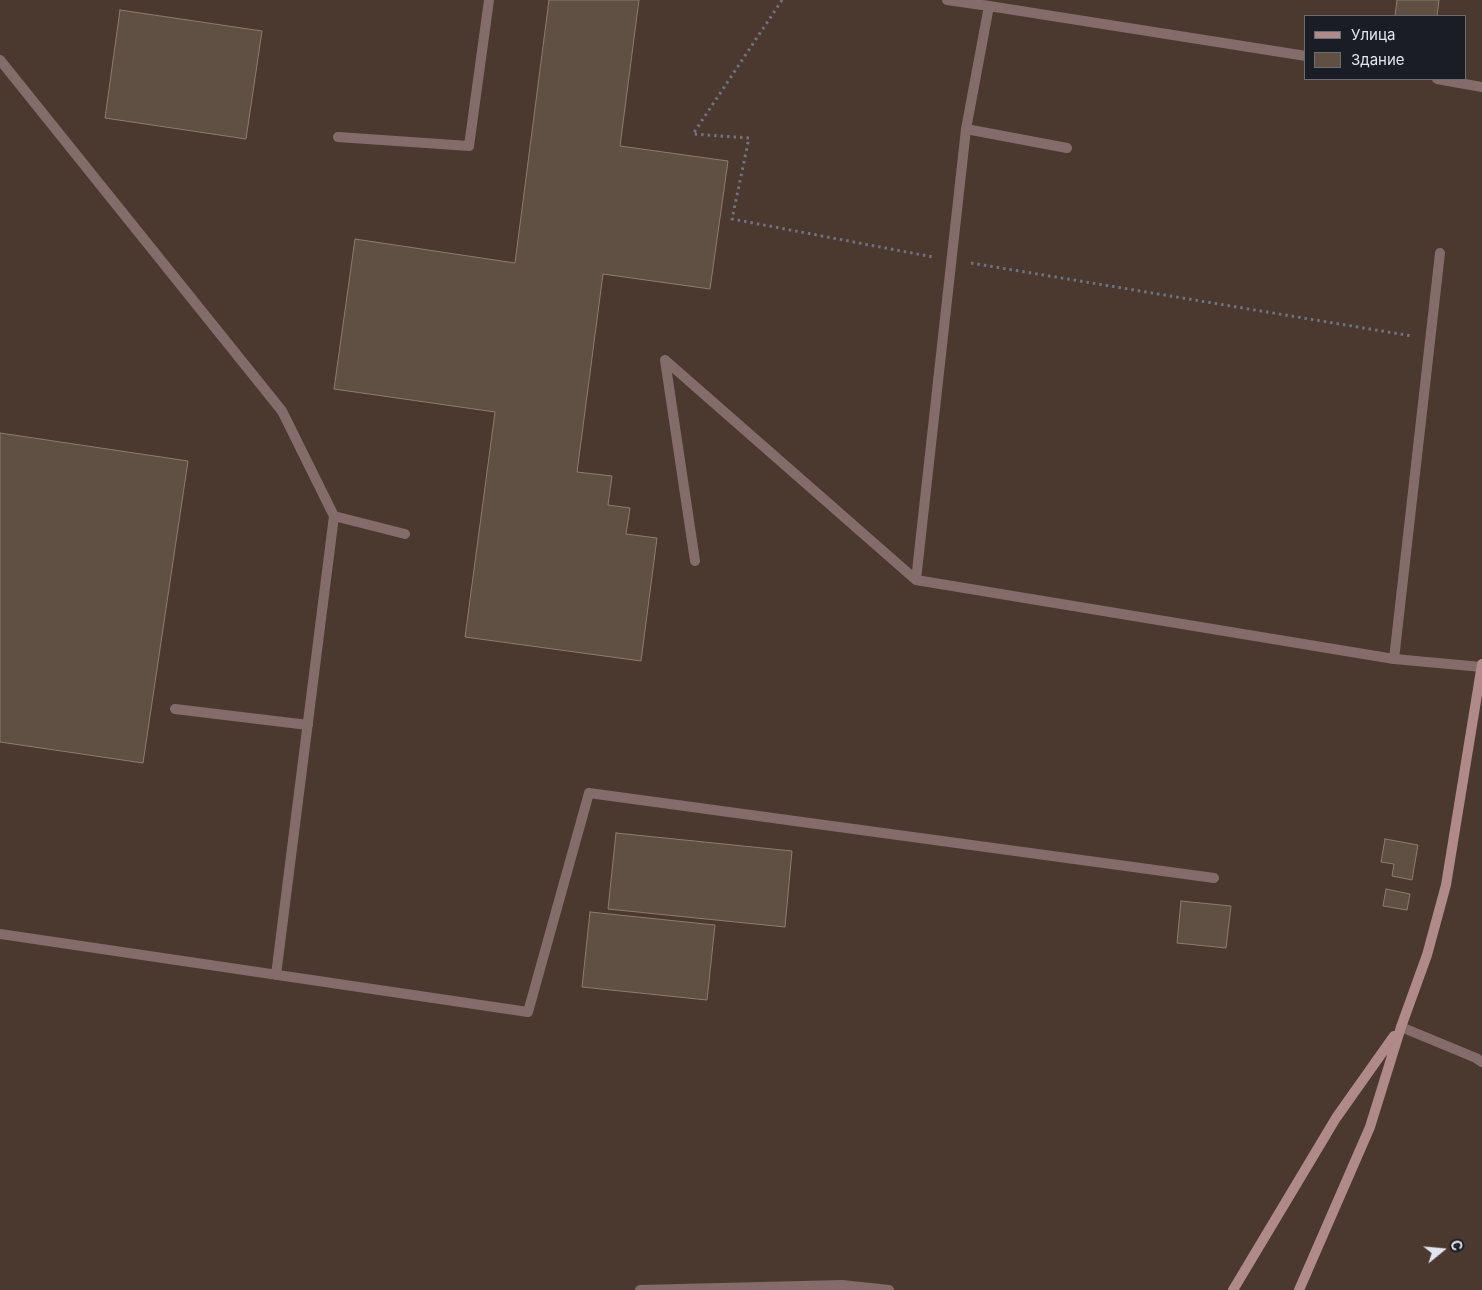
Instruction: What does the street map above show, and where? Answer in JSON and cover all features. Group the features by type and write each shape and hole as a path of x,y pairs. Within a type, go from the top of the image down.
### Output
{"street":[{"path":"338,137 469,146 489,0"},
{"path":"947,0 1304,56"},
{"path":"916,580 966,129 989,6"},
{"path":"0,60 282,410 334,516 276,975"},
{"path":"1443,80 1482,87"},
{"path":"966,129 1067,148"},
{"path":"1394,659 1440,253"},
{"path":"695,561 665,360 916,580 1394,659 1482,665 1446,885 1427,955 1401,1027 1370,1127 1299,1290"},
{"path":"334,516 405,534"},
{"path":"175,709 308,725"},
{"path":"0,934 528,1012 589,793 1214,878"},
{"path":"1401,1027 1482,1062"},
{"path":"1233,1290 1336,1118 1401,1027"},
{"path":"640,1290 842,1285 889,1290"}],"path":[{"path":"782,0 693,134 749,138 732,220 952,260 1429,339"}],"shaded area":[{"path":"0,0 1482,0 1482,1290 0,1290"}],"building":[{"path":"549,0 639,0 620,146 728,161 710,289 603,274 577,472 612,476 608,505 630,508 626,534 657,538 641,661 465,637 495,412 334,389 355,239 515,263"},
{"path":"1397,0 1439,0 1437,15 1395,15"},
{"path":"120,10 262,31 246,139 105,118"},
{"path":"0,433 188,461 143,763 0,742"},
{"path":"616,833 792,851 785,927 608,909"},
{"path":"1385,839 1418,845 1412,880 1392,876 1394,864 1381,862"},
{"path":"1386,889 1410,894 1407,910 1383,906"},
{"path":"1181,901 1231,906 1226,948 1177,943"},
{"path":"590,912 715,925 707,1000 582,987"}]}
